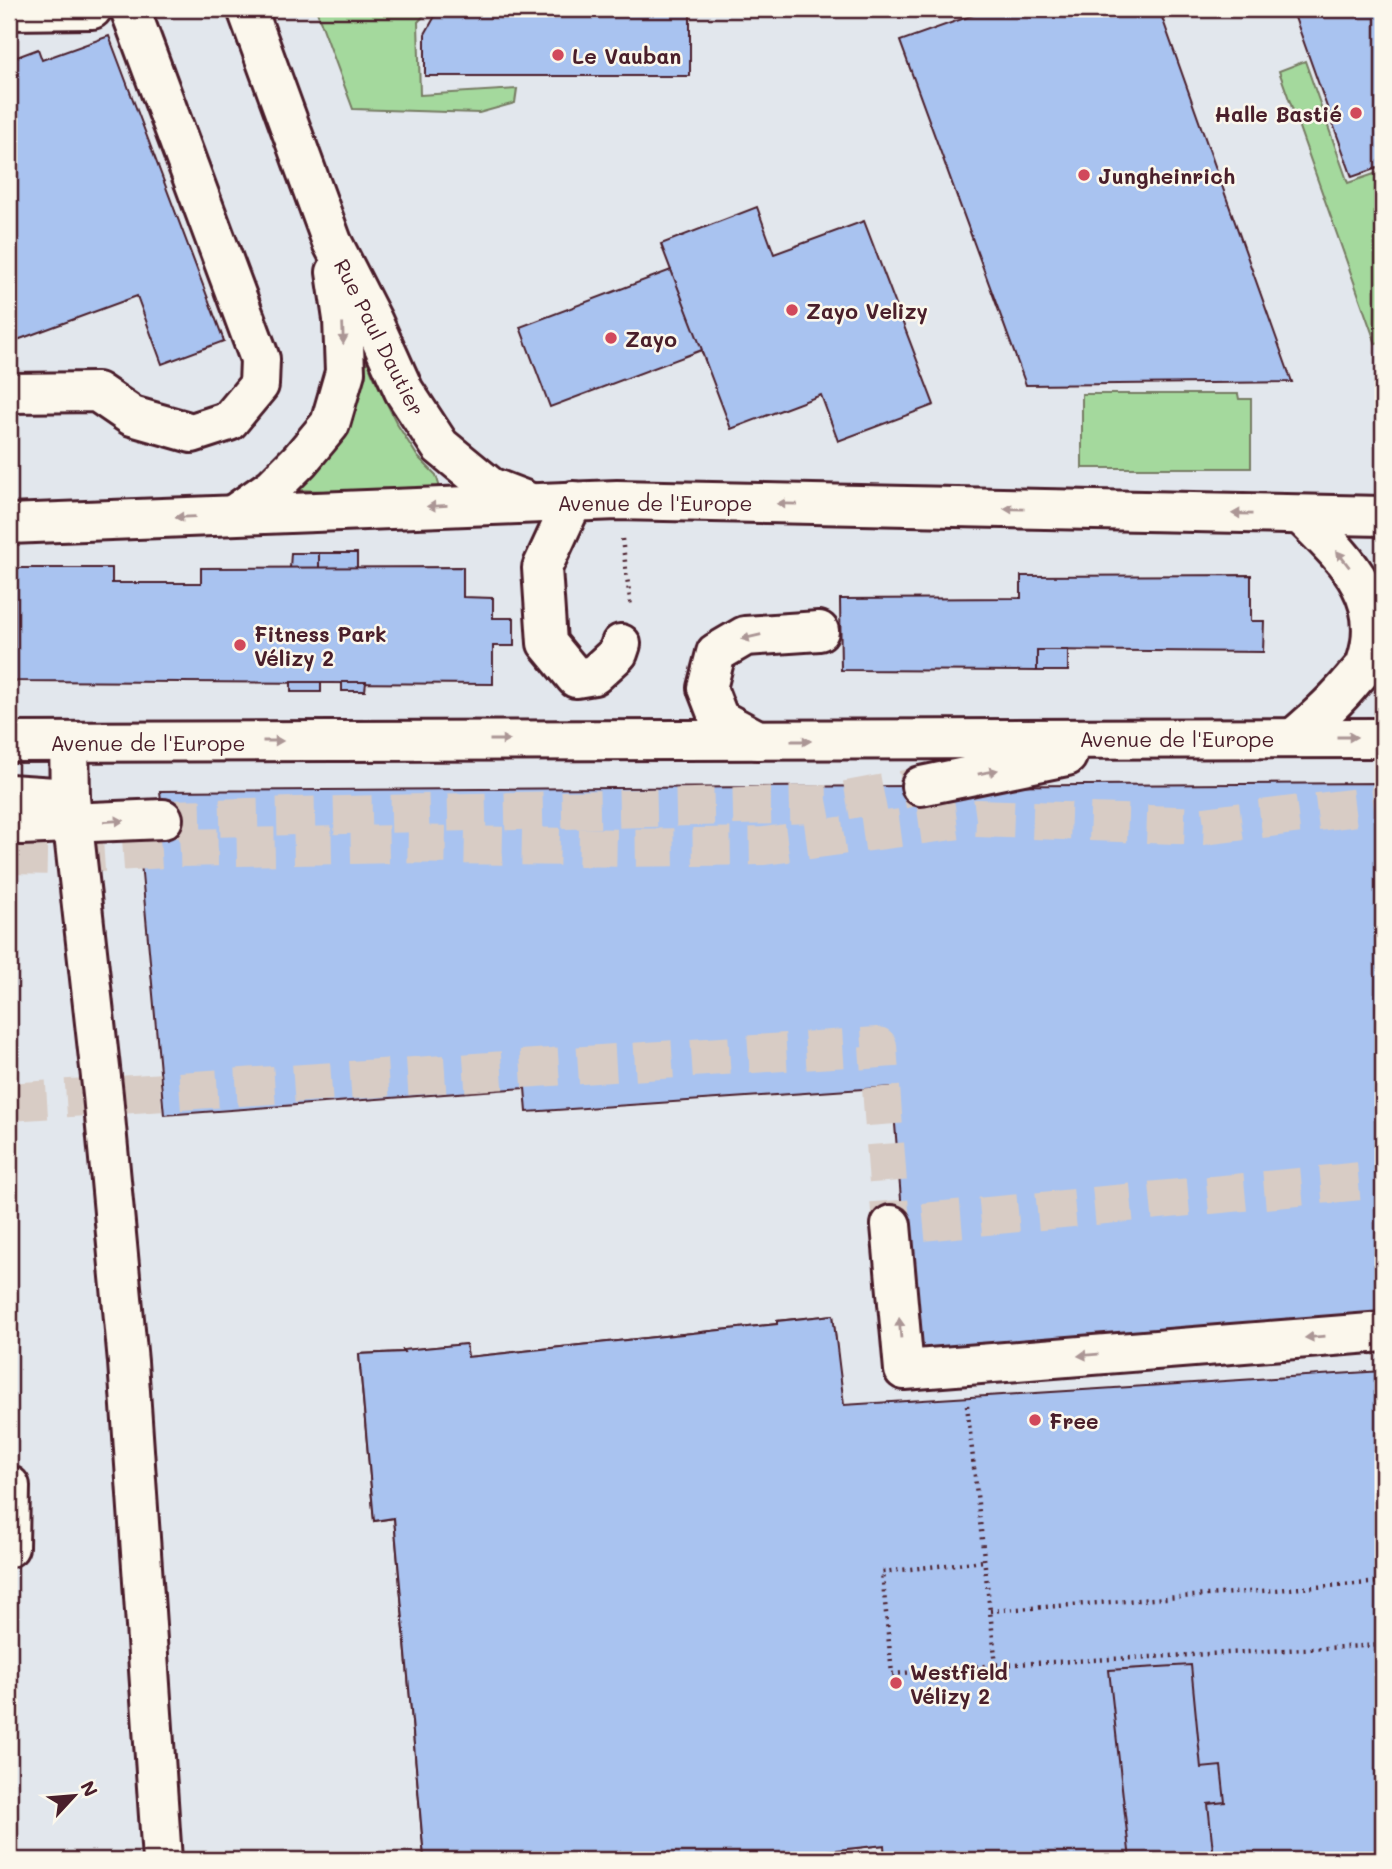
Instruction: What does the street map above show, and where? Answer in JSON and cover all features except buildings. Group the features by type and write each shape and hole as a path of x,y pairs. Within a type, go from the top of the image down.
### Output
{"street":[{"path":"9,10 92,9"},
{"path":"9,393 97,392 132,416 192,433 229,421 259,384 260,359 130,9"},
{"name":"Rue Paul Dautier","path":"247,9 332,242 373,322 404,391 440,446 490,487 530,502"},
{"name":"Rue Paul Dautier","path":"233,515 291,469 330,424 345,372 343,319 332,242"},
{"name":"Avenue de l'Europe","path":"9,524 617,500 1383,516"},
{"path":"573,501 541,568 547,643 576,678 594,675 618,653 621,645"},
{"name":"Avenue de l'Europe","path":"1295,737 1333,705 1366,665 1372,626 1365,590 1341,555 1301,515"},
{"path":"759,741 719,719 706,688 716,653 745,636 819,631"},
{"name":"Avenue de l'Europe","path":"9,742 1383,737"},
{"path":"921,786 1154,738"},
{"path":"69,742 71,811 103,1095 128,1362 162,1860"},
{"path":"15,810 163,818"},
{"path":"891,1225 904,1370 1383,1332"},
{"path":"9,1485 9,1547"}],"path":[{"path":"966,1397 996,1665"},
{"path":"984,1561 882,1572 892,1674 996,1665 1383,1645"},
{"path":"990,1611 1383,1582"}],"shaded area":[{"path":"9,9 1383,9 1383,1860 9,1860"}],"green space":[{"path":"316,9 430,9 418,22 420,95 517,89 515,103 479,113 353,109"},
{"path":"1305,61 1348,183 1383,171 1383,342 1376,344 1279,71"},
{"path":"353,320 372,373 397,424 418,457 436,475 441,491 426,495 298,490 295,481"},
{"path":"1082,394 1238,394 1239,399 1251,399 1251,468 1082,468"}],"tunnel":[{"path":"163,819 827,804 921,786"},
{"path":"9,855 55,856 180,848 400,844 625,848 764,846 976,818 1204,826 1383,804"},
{"path":"9,1102 878,1046 891,1225 1383,1179"}],"place":[{"name":"Le Vauban","path":"558,55"},
{"name":"Halle Bastié","path":"1356,113"},
{"name":"Jungheinrich","path":"1084,175"},
{"name":"Zayo Velizy","path":"792,310"},
{"name":"Zayo","path":"611,338"},
{"name":"Fitness Park Vélizy 2","path":"240,645"},
{"name":"Free","path":"1035,1420"},
{"name":"Westfield Vélizy 2","path":"896,1683"}]}
